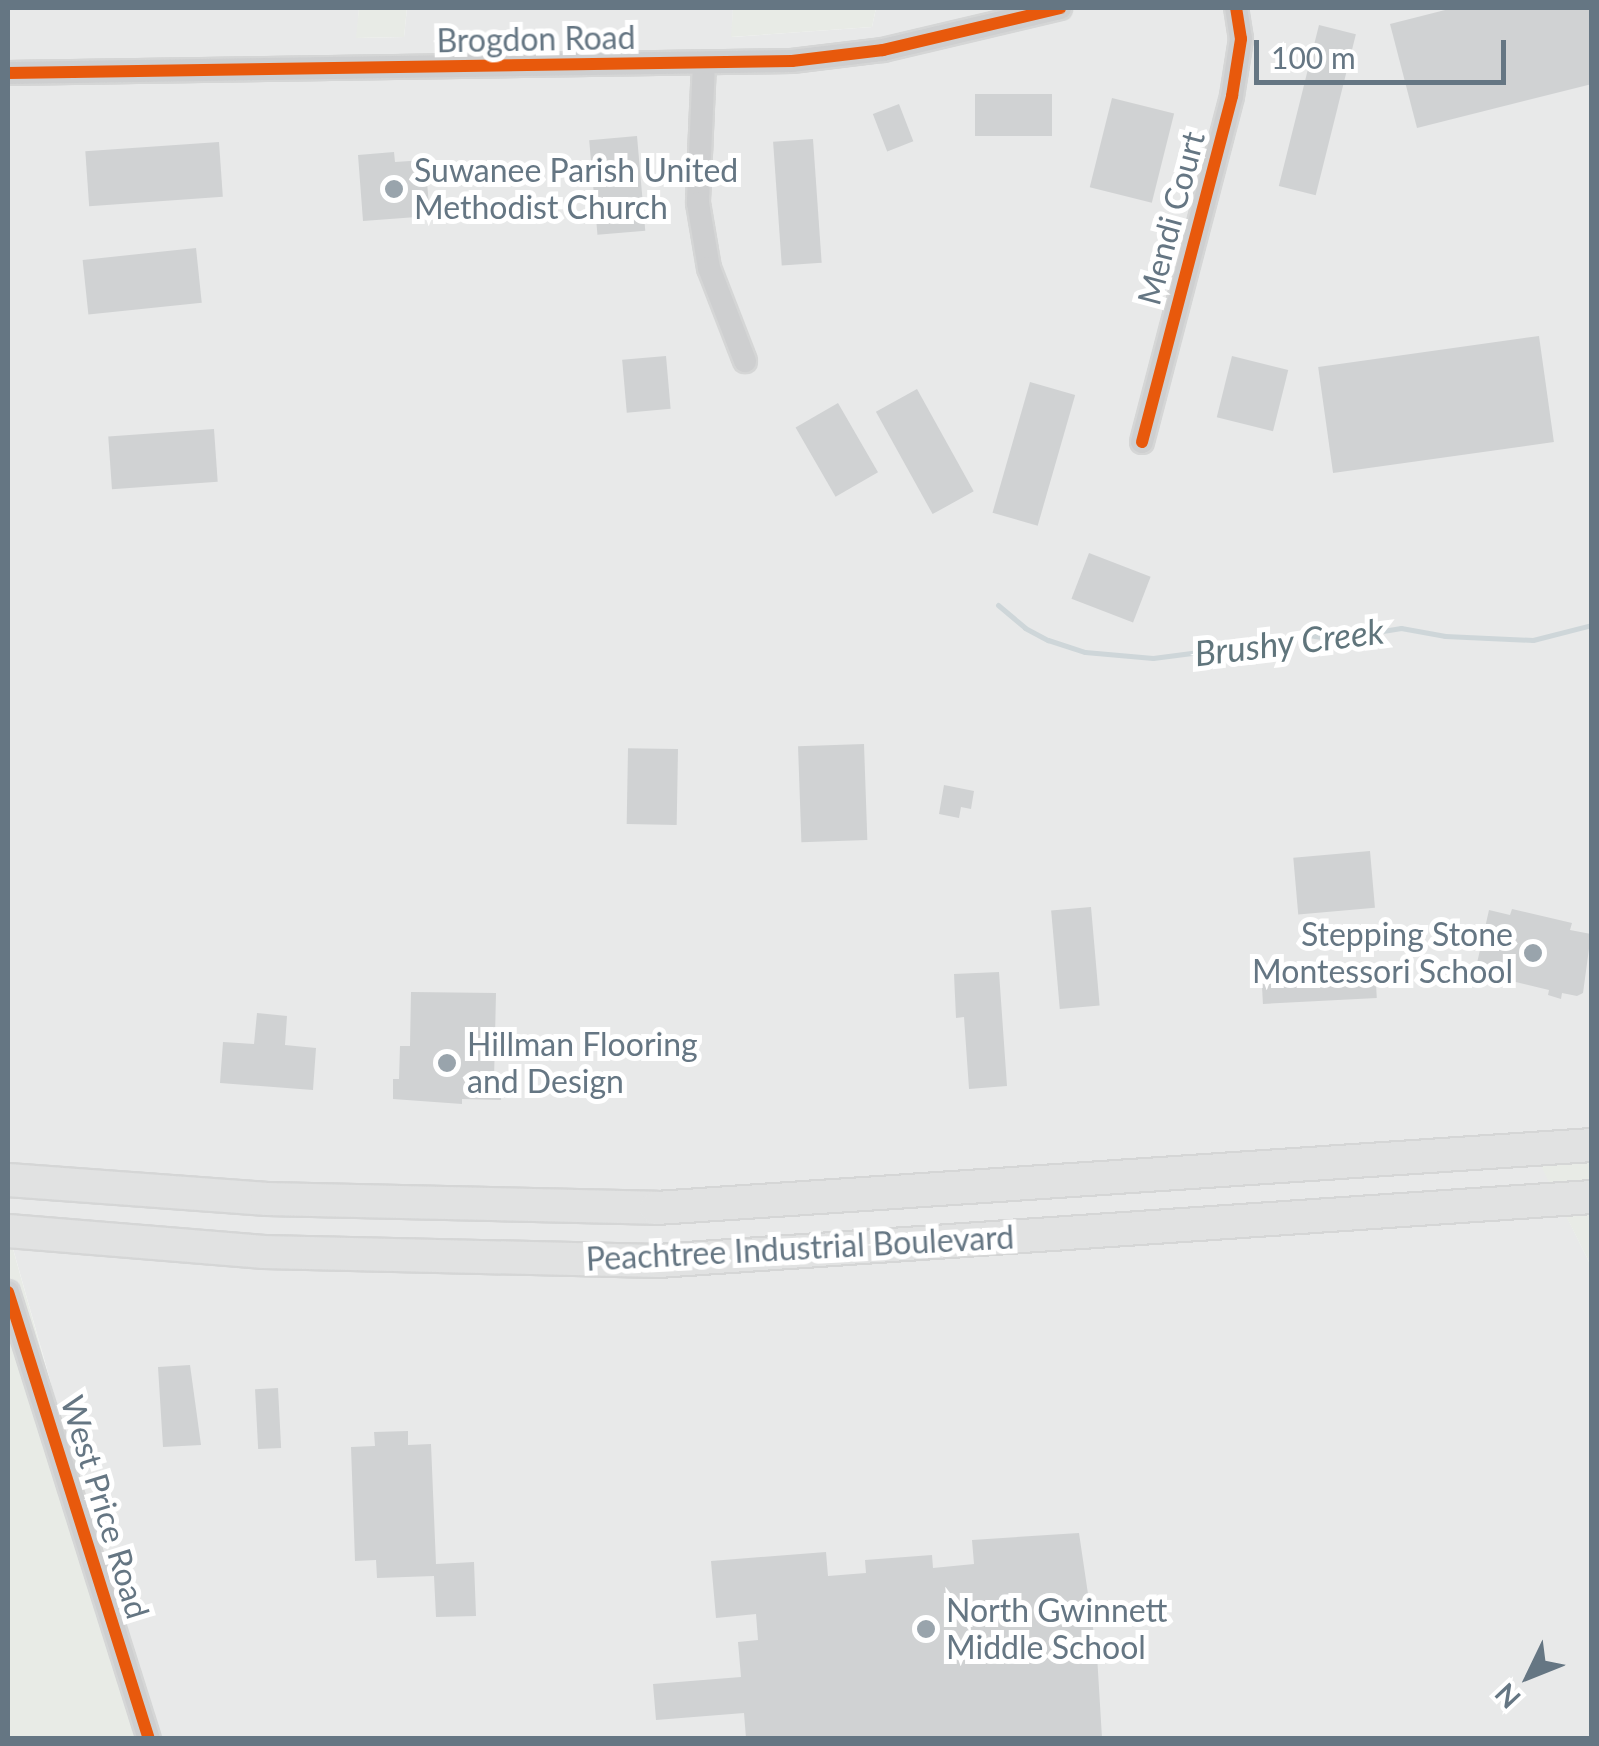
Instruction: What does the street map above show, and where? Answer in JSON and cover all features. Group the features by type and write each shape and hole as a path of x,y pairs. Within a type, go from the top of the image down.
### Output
{"highway":[{"name":"Peachtree Industrial Boulevard","path":"8,1180 267,1199 656,1208 1592,1144"},
{"name":"Peachtree Industrial Boulevard","path":"8,1231 264,1252 658,1261 1592,1198"}],"street":[{"name":"Brogdon Road","path":"8,73 792,61 883,50 1060,8"},
{"name":"Mendi Court","path":"1142,442 1232,96 1241,38 1236,8"},
{"path":"704,63 698,203 709,268 745,361"},
{"name":"West Price Road","path":"8,1292 149,1738"}],"shaded area":[{"path":"8,8 359,8 357,38 404,37 407,8 733,8 732,37 872,27 876,8 1591,8 1591,1138 1530,1142 1591,1266 1591,1738 151,1738 8,1231"},
{"path":"359,8 407,8 404,37 356,38"},
{"path":"733,8 876,8 872,27 731,37"},
{"path":"1591,1138 1591,1266 1529,1142"},
{"path":"8,1231 102,1567 151,1738 8,1738"}],"building":[{"path":"1453,8 1592,8 1592,84 1417,128 1390,24"},
{"path":"1319,25 1356,34 1316,195 1279,186"},
{"path":"975,94 1052,94 1052,136 975,136"},
{"path":"1112,98 1174,113 1152,203 1090,187"},
{"path":"899,104 913,141 887,151 873,114"},
{"path":"637,136 645,231 597,235 589,140"},
{"path":"813,139 822,263 782,265 773,142"},
{"path":"219,142 223,197 89,206 85,151"},
{"name":"Suwanee Parish United Methodist Church","path":"394,152 395,162 425,160 430,216 363,221 358,155"},
{"path":"196,248 202,303 88,315 83,260"},
{"path":"1539,336 1554,442 1333,473 1318,367"},
{"path":"666,356 671,409 627,413 622,360"},
{"path":"1232,356 1288,370 1273,431 1217,417"},
{"path":"1030,382 1075,395 1038,526 993,513"},
{"path":"917,389 974,491 933,514 876,412"},
{"path":"838,403 878,472 836,497 796,428"},
{"path":"214,429 218,482 112,489 108,436"},
{"path":"1089,553 1151,577 1133,622 1071,599"},
{"path":"864,744 867,840 801,842 798,746"},
{"path":"628,748 678,749 677,825 627,824"},
{"path":"944,785 974,791 971,809 961,807 959,818 939,814"},
{"path":"1370,851 1375,908 1298,914 1293,858"},
{"path":"1091,907 1100,1006 1060,1009 1051,910"},
{"name":"Stepping Stone Montessori School","path":"1512,909 1572,923 1570,930 1591,934 1583,993 1562,993 1561,999 1548,995 1549,990 1475,972 1489,910 1510,915"},
{"path":"1375,964 1377,998 1263,1004 1261,970"},
{"path":"999,972 1007,1086 969,1089 964,1017 956,1018 954,974"},
{"name":"Hillman Flooring and Design","path":"411,992 496,993 494,1081 501,1081 501,1100 462,1099 462,1104 393,1099 393,1079 399,1079 400,1046 410,1046"},
{"path":"257,1013 287,1016 285,1045 316,1048 313,1090 220,1083 223,1042 254,1044"},
{"path":"190,1365 201,1445 163,1447 158,1367"},
{"path":"278,1388 281,1448 258,1449 255,1389"},
{"path":"408,1431 408,1445 431,1444 436,1564 474,1562 476,1616 436,1617 434,1576 377,1578 376,1560 355,1561 351,1447 375,1446 374,1432"},
{"name":"North Gwinnett Middle School","path":"1079,1533 1097,1655 1102,1738 746,1738 744,1713 656,1720 653,1684 741,1677 738,1642 758,1640 756,1614 716,1618 711,1561 826,1552 828,1576 866,1573 865,1560 932,1555 933,1568 974,1564 972,1540"}],"waterway":[{"name":"Brushy Creek","path":"998,605 1025,628 1048,640 1085,652 1153,658 1276,642 1302,634 1333,639 1401,628 1445,636 1533,640 1592,625"}],"cycle path":[{"path":"8,73 792,61 883,50 1060,8"},
{"path":"1142,442 1232,96 1241,39 1236,8"},
{"path":"8,1292 149,1738"}],"place":[{"name":"Suwanee Parish United Methodist Church","path":"394,189"},
{"name":"Stepping Stone Montessori School","path":"1533,953"},
{"name":"Hillman Flooring and Design","path":"447,1063"},
{"name":"North Gwinnett Middle School","path":"926,1629"}]}
